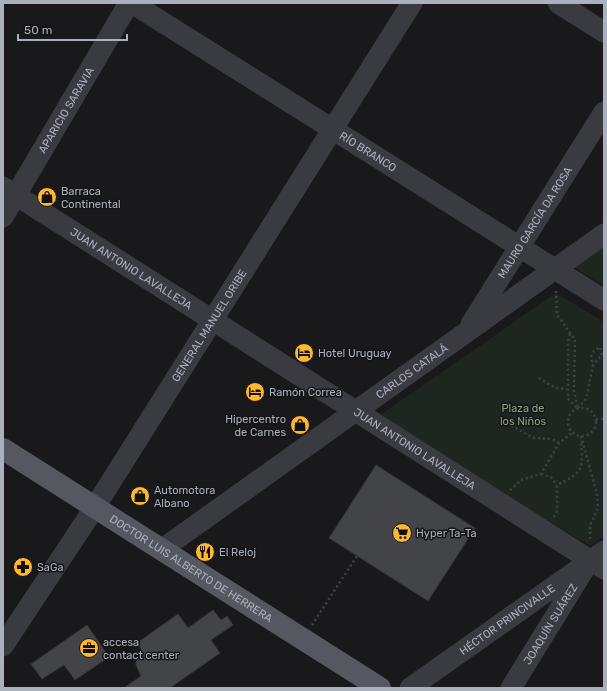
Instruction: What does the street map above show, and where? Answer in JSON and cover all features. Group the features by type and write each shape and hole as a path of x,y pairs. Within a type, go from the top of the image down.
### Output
{"main road":[{"name":"DOCTOR LUIS ALBERTO DE HERRERA","path":"3,449 161,550 212,580 380,688"}],"street":[{"name":"APARICIO SARAVIA","path":"3,217 10,192 129,3"},
{"name":"RÍO BRANCO","path":"132,3 333,128 604,300"},
{"name":"GENERAL MANUEL ORIBE","path":"3,646 95,507 211,320 412,3"},
{"path":"558,3 604,32"},
{"name":"MAURO GARCÍA DA ROSA","path":"465,333 604,112"},
{"name":"JUAN ANTONIO LAVALLEJA","path":"10,192 544,532 599,560"},
{"name":"CARLOS CATALÁ","path":"161,550 604,234"},
{"name":"HÉCTOR PRINCIVALLE","path":"410,688 599,560"},
{"name":"JOAQUÍN SUÁREZ","path":"511,688 599,560"}],"path":[{"path":"555,269 557,315 568,327 570,334 575,339 574,390 578,409"},
{"path":"570,334 568,341 568,399 578,409 587,409 596,419 604,419"},
{"path":"593,365 602,355 600,347 594,351 591,357 593,365 586,399 578,409 570,415 569,419 570,428 573,432 581,436 598,494 598,508 590,525 599,560"},
{"path":"539,378 555,388 567,389"},
{"path":"581,436 593,431 596,419"},
{"path":"507,424 533,438 552,439 559,443"},
{"path":"541,474 559,443 573,432"},
{"path":"557,485 575,476 583,464 581,436"},
{"path":"500,503 513,486 521,480 541,474 551,478 557,485 557,511 544,532"},
{"path":"307,632 357,556"}],"green space":[{"path":"604,246 604,286 574,267"},
{"name":"Plaza de los Niños","path":"556,293 604,322 604,536 591,546 373,420"}],"building":[{"name":"Hyper Ta-Ta","path":"376,465 475,528 428,601 329,538"},
{"path":"213,610 221,620 227,616 233,625 211,640 220,653 170,688 124,688 141,676 136,665 136,655 142,651 137,643 178,614 188,628"},
{"path":"87,625 109,657 75,680 64,665 42,679 31,664"}],"place":[{"name":"Barraca Continental","path":"47,197"},
{"name":"Hotel Uruguay","path":"304,353"},
{"name":"Ramón Correa","path":"255,392"},
{"name":"Hipercentro de Carnes","path":"300,425"},
{"name":"Automotora Albano","path":"140,496"},
{"name":"Hyper Ta-Ta","path":"402,533"},
{"name":"El Reloj","path":"205,552"},
{"name":"SaGa","path":"23,567"},
{"name":"accesa contact center","path":"89,648"}]}
